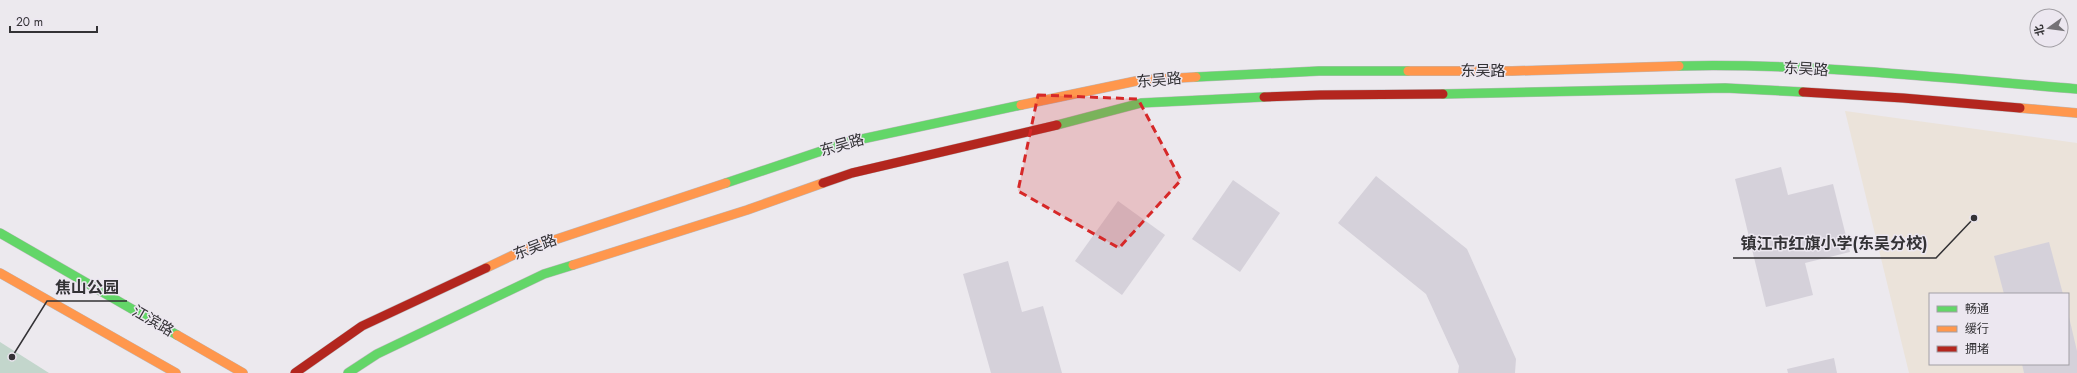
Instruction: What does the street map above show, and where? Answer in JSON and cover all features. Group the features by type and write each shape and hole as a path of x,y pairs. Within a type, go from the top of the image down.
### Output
{"main road":[{"name":"东吴路","path":"295,373 362,326 524,250 848,142 1141,80 1319,71 1512,71 1725,65 1904,74 2077,89"},
{"name":"东吴路","path":"348,373 377,354 544,274 748,210 852,173 1013,136 1141,103 1320,95 1512,94 1725,88 1903,98 2077,113"},
{"name":"江滨路","path":"0,233 243,373"},
{"path":"0,273 45,297 176,373"}],"highlighted area":[{"path":"1038,95 1138,99 1181,180 1119,248 1018,191"}],"shaded area":[{"path":"1845,111 2077,143 2077,373 1909,373"}],"green space":[{"path":"0,342 49,373 0,373"}],"building":[{"path":"1781,167 1788,195 1833,184 1850,252 1805,263 1813,295 1766,307 1735,179"},
{"path":"1376,176 1467,249 1516,359 1515,373 1458,373 1459,366 1426,294 1338,223"},
{"path":"1233,180 1280,213 1240,272 1192,239"},
{"path":"1118,201 1165,235 1122,295 1075,261"},
{"path":"2049,242 2063,293 2004,293 1994,256"},
{"path":"1008,261 1022,312 1043,306 1062,373 991,373 963,274"},
{"path":"2069,317 2077,351 2077,373 2024,373 2022,365 2069,365"},
{"path":"1834,358 1837,373 1788,373 1787,369"}],"traffic: fast":[{"path":"1679,66 1828,69 2077,89"},
{"path":"1196,77 1319,71 1408,71"},
{"path":"1443,94 1725,88 1803,92"},
{"path":"1057,125 1141,103 1264,97"},
{"path":"726,183 848,142 1021,105"},
{"path":"0,233 177,335"},
{"path":"348,373 377,354 544,274 573,265"}],"traffic: slow":[{"path":"1408,71 1512,71 1679,66"},
{"path":"1021,105 1141,80 1196,77"},
{"path":"2020,108 2077,113"},
{"path":"486,268 524,250 726,183"},
{"path":"573,265 747,210 823,183"},
{"path":"0,273 176,373"},
{"path":"177,335 243,373"}],"traffic: jam":[{"path":"1803,92 1903,98 2020,108"},
{"path":"1264,97 1443,94"},
{"path":"823,183 852,173 1057,125"},
{"path":"295,373 362,326 486,268"}],"place":[{"name":"镇江市红旗小学(东吴分校)","path":"1974,218"},
{"name":"焦山公园","path":"12,357"}]}
